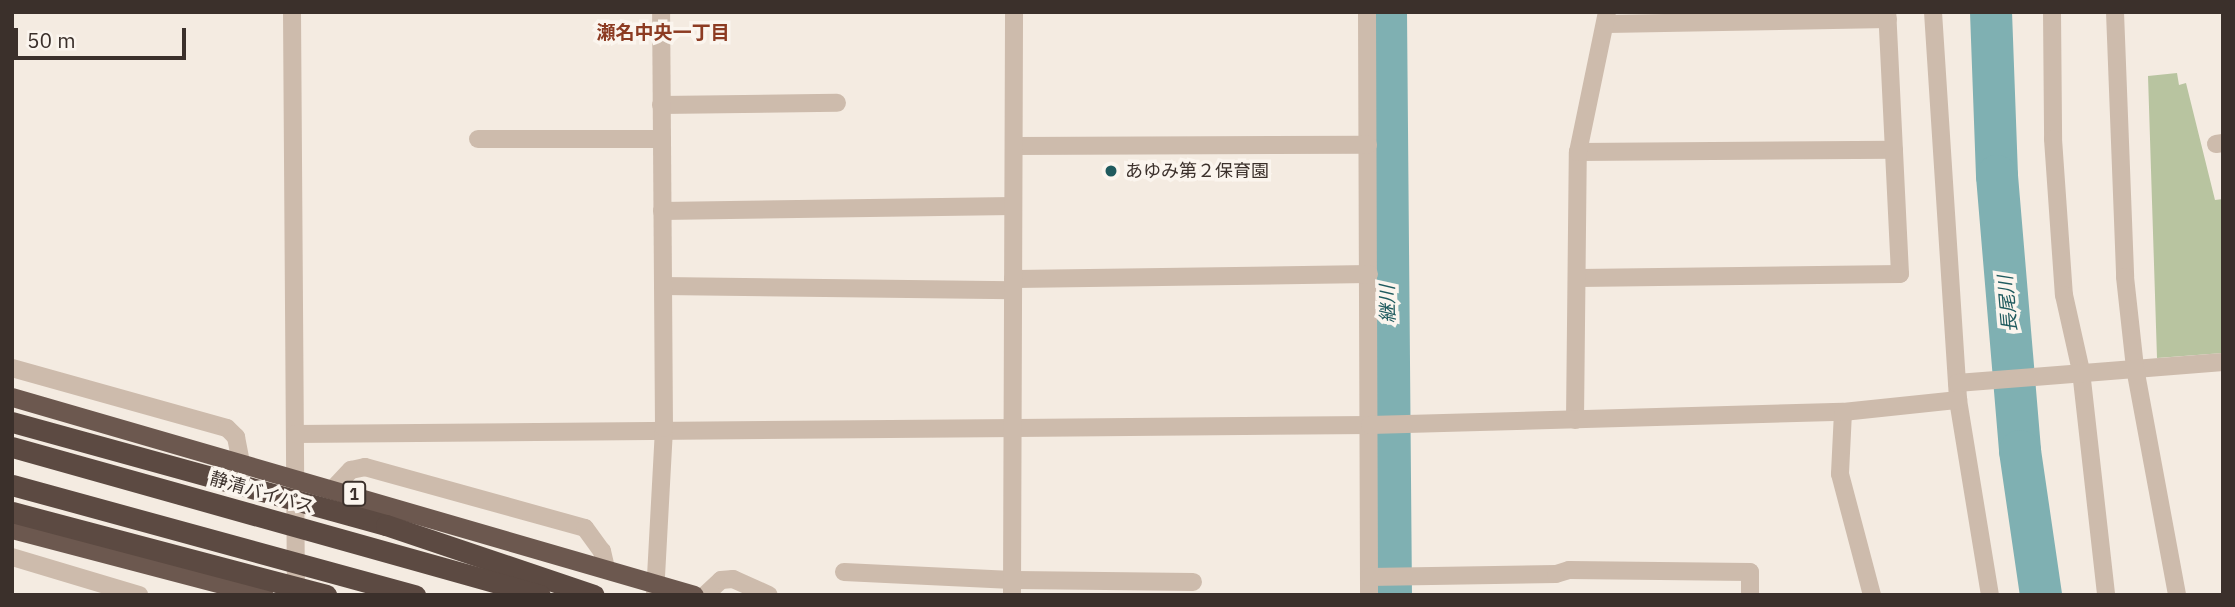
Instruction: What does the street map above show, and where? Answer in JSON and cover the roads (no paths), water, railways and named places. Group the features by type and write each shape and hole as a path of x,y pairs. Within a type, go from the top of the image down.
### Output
{"highway":[{"name":"1","path":"12,397 295,476 606,569 655,588 694,595"},
{"path":"12,422 374,521 594,595"},
{"name":"静清バイパス","path":"12,447 540,595"},
{"path":"12,485 415,595"},
{"path":"12,512 326,595"},
{"path":"12,528 264,595"}],"street":[{"path":"292,12 296,595"},
{"path":"655,588 664,428 661,12"},
{"path":"1012,588 1014,12"},
{"path":"1367,12 1370,586 1556,575 1569,569 1750,572 1750,595"},
{"path":"1933,12 1960,389 1990,595"},
{"path":"2115,12 2124,276 2135,368 2177,595"},
{"path":"2053,13 2053,139 2064,295 2078,371 2106,595"},
{"path":"1575,420 1579,278 1578,152 1607,18 1887,15 1900,274 1579,278"},
{"path":"661,105 837,103"},
{"path":"478,139 662,139"},
{"path":"1014,146 1368,145"},
{"path":"1578,152 1894,150"},
{"path":"662,211 1013,206"},
{"path":"663,286 1013,285 1369,274"},
{"path":"295,433 664,428 1370,425 1843,412 1960,389 2078,371 2223,362"},
{"path":"12,368 226,428 236,437 241,462"},
{"path":"1843,412 1840,474 1872,595"},
{"path":"334,488 351,470 365,467 585,528 602,551 606,569"},
{"path":"12,557 139,595"},
{"path":"844,572 1012,588 1193,582"},
{"path":"705,595 721,580 733,579 769,595"}],"waterway":[{"name":"継川","path":"1386,12 1391,595"},
{"name":"長尾川","path":"1991,12 1997,176 2020,451 2041,595"}],"place":[{"name":"あゆみ第２保育園","path":"1111,171"}],"district":[{"name":"瀬名中央一丁目","path":"663,33"}]}
